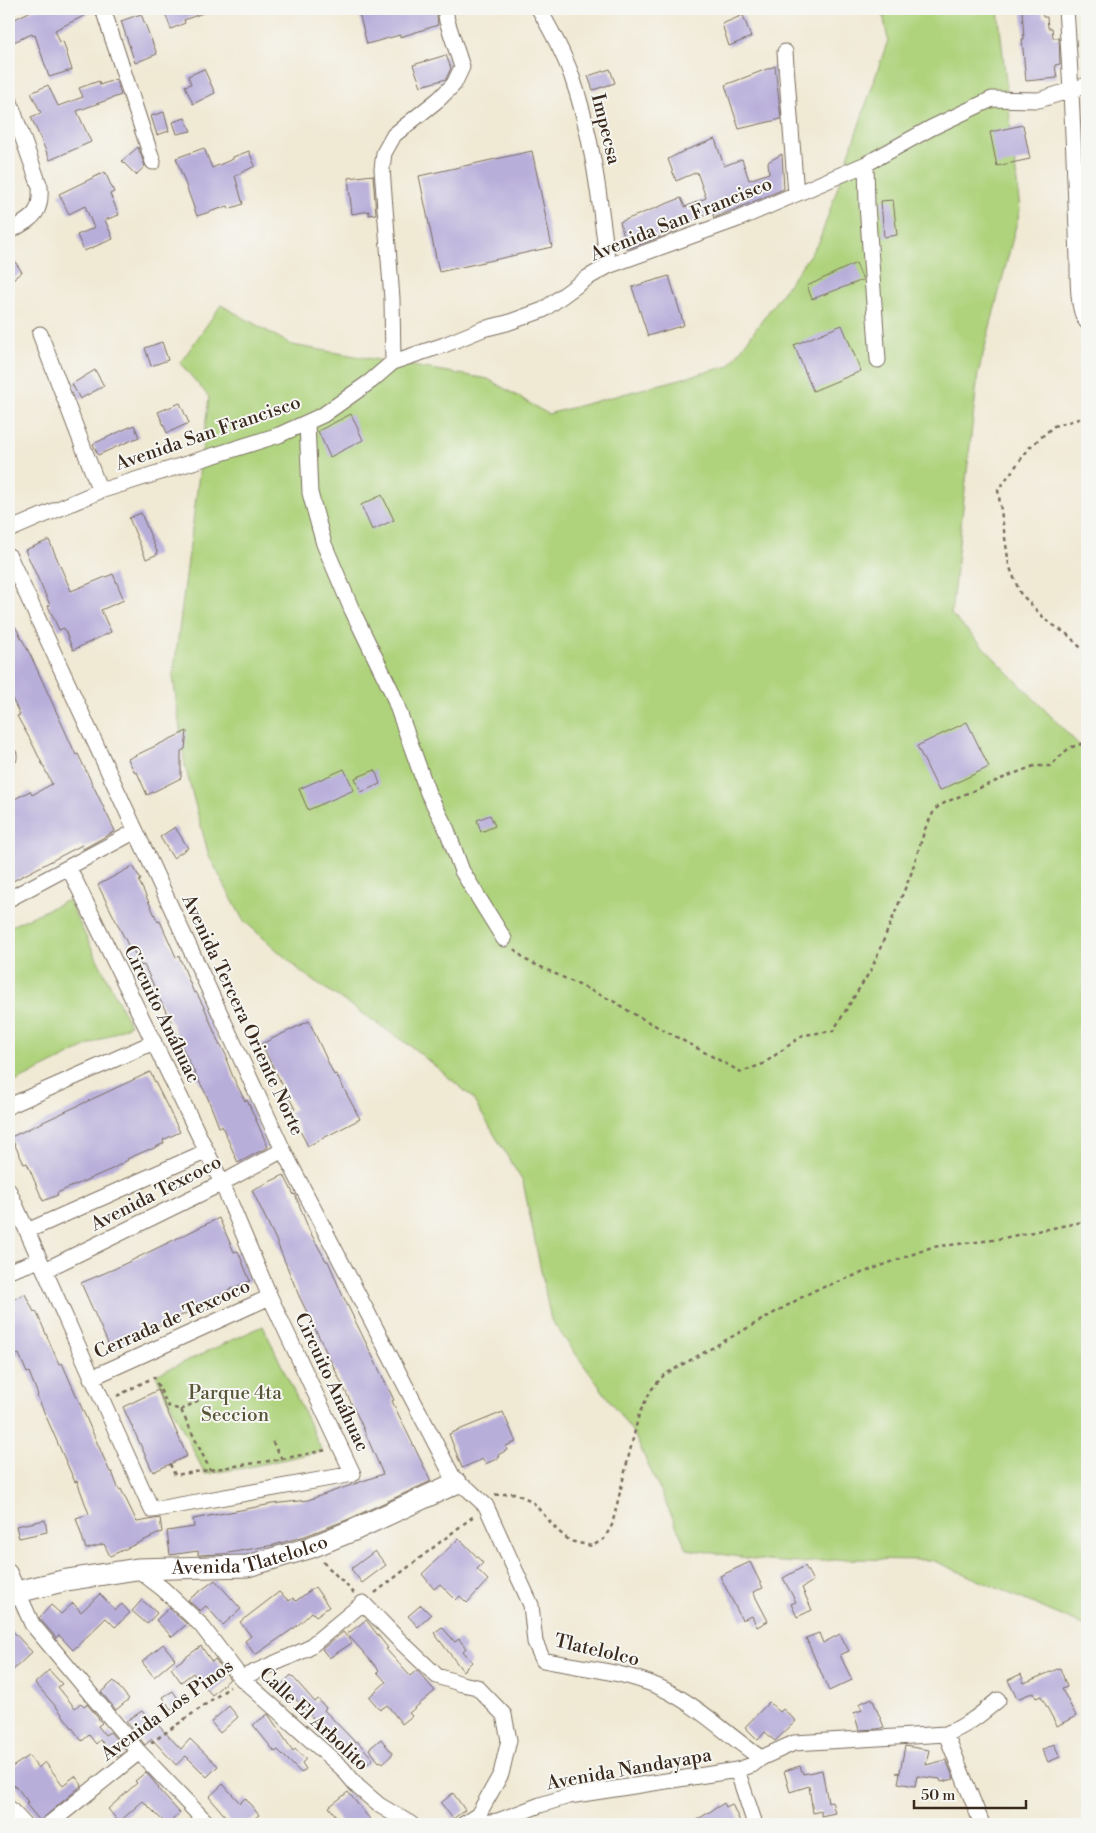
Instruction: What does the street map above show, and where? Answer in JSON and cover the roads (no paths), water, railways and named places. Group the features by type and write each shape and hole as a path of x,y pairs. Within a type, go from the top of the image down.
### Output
{"street":[{"path":"103,9 153,162"},
{"path":"393,362 392,300 382,169 384,153 394,134 454,84 462,67 445,9"},
{"name":"Impecsa","path":"539,9 571,73 579,100 597,173 608,266"},
{"path":"1066,9 1072,91 1079,282 1083,317 1087,322"},
{"path":"785,52 796,194"},
{"name":"Avenida San Francisco","path":"9,530 100,491 279,435 307,423 324,415 371,381 393,362 444,345 483,329 543,310 587,278 608,266 738,219 866,164 931,128 992,99 1039,100 1087,85"},
{"path":"9,99 13,124 40,188 41,202 35,215 9,232"},
{"path":"866,164 867,205 878,360"},
{"path":"40,334 100,491"},
{"path":"307,423 310,493 324,544 352,610 392,692 428,793 447,830 462,871 504,939"},
{"name":"Avenida Tercera Oriente Norte","path":"9,556 283,1150 456,1483"},
{"path":"9,899 136,830"},
{"name":"Circuito Anáhuac","path":"9,1191 97,1375 152,1510 353,1474 270,1297 222,1183 205,1152 154,1042 69,868"},
{"path":"9,1106 154,1042"},
{"name":"Avenida Texcoco","path":"9,1271 43,1265 222,1183 283,1150"},
{"path":"27,1231 205,1152"},
{"name":"Cerrada de Texcoco","path":"97,1375 270,1297"},
{"name":"Tlatelolco","path":"456,1483 468,1489 482,1502 531,1605 535,1642 543,1660 634,1678 660,1688 696,1708 739,1743 761,1758"},
{"name":"Avenida Tlatelolco","path":"13,1594 67,1580 138,1569 248,1566 309,1548 354,1530 456,1483"},
{"name":"Calle El Arbolito","path":"138,1569 163,1589 201,1625 241,1678 342,1768 358,1787 372,1799 411,1824"},
{"path":"9,1572 13,1594 32,1624 139,1752 208,1824"},
{"name":"Avenida Los Pinos","path":"241,1678 307,1649 363,1603 437,1676 477,1687 504,1715 509,1740 501,1774 478,1815 464,1824"},
{"path":"982,1824 946,1734 962,1728 977,1719 998,1700"},
{"name":"Avenida Nandayapa","path":"474,1824 498,1821 540,1804 569,1796 737,1770 752,1765 761,1758 794,1743 946,1734"},
{"name":"Avenida Los Pinos","path":"49,1824 139,1752"},
{"path":"737,1770 755,1824"},
{"path":"9,1808 24,1824"}],"park label":[{"name":"Parque 4ta Seccion","path":"235,1404"}]}
